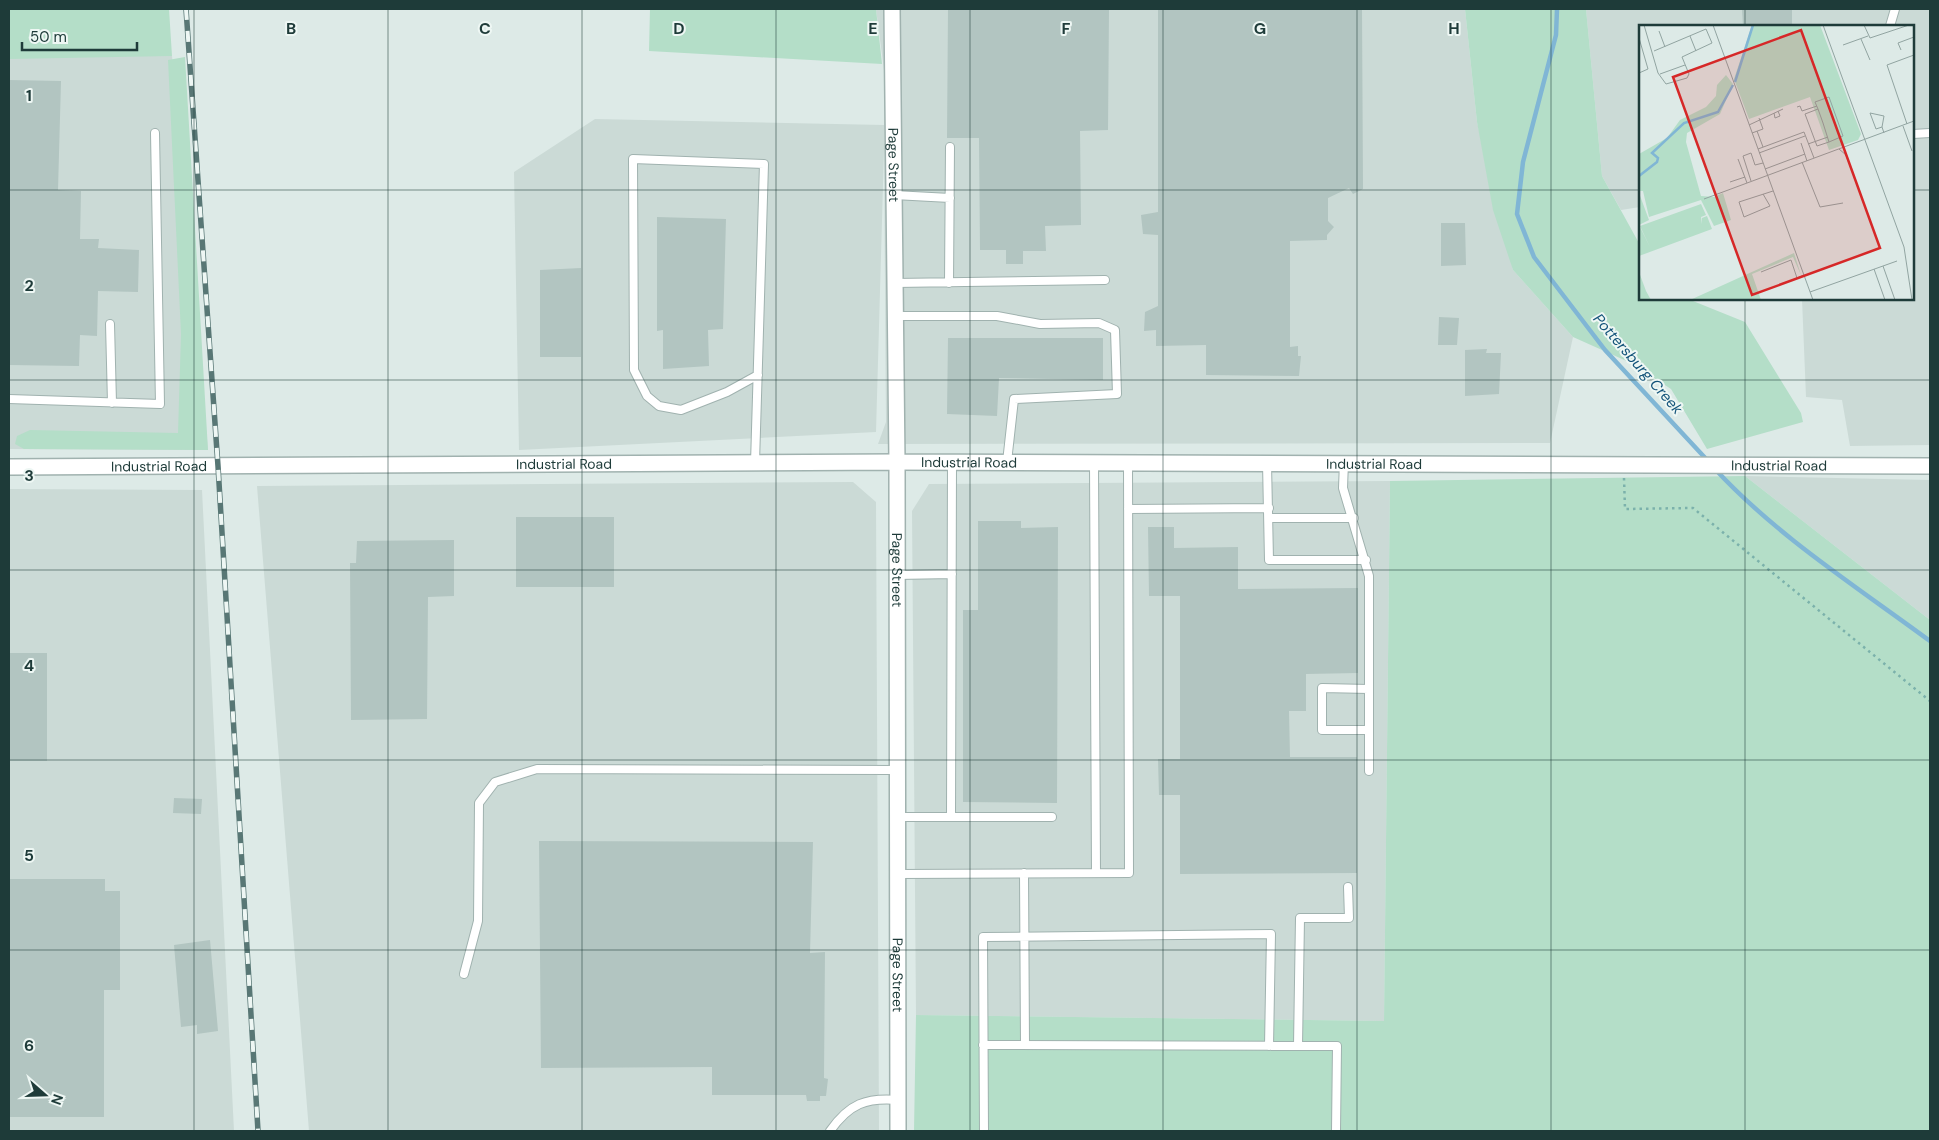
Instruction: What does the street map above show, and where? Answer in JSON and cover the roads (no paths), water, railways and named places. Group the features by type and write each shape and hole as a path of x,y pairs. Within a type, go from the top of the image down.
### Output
{"street":[{"name":"Page Street","path":"892,9 897,462 898,1131"},
{"name":"Industrial Road","path":"9,467 897,462 1344,462 1625,465 1675,463 1740,466 1930,466"}],"lane":[{"path":"1890,25 1895,9"},
{"path":"9,399 160,404 155,133"},
{"path":"1914,134 1930,133"},
{"path":"949,283 950,147"},
{"path":"755,463 758,375 764,164 633,159 634,370 647,396 659,406 681,410 727,392 758,375"},
{"path":"894,195 950,198"},
{"path":"895,283 1105,280"},
{"path":"895,316 997,316 1040,324 1099,323 1115,330 1117,394 1014,398 1007,462"},
{"path":"110,324 112,403"},
{"path":"951,817 952,462"},
{"path":"1094,462 1096,873"},
{"path":"1344,462 1343,488 1354,518 1369,576 1369,771"},
{"path":"898,874 1129,873 1128,463"},
{"path":"1267,463 1269,560 1366,560"},
{"path":"1128,510 1269,508"},
{"path":"1269,518 1354,518"},
{"path":"897,575 952,574"},
{"path":"1369,689 1322,688 1322,730 1369,730"},
{"path":"464,974 478,922 479,803 495,782 537,769 897,770"},
{"path":"897,817 1052,817"},
{"path":"1024,873 1025,1045"},
{"path":"1298,1046 1300,918 1349,918 1348,887"},
{"path":"984,1131 982,1045 983,937 1271,934 1269,1046"},
{"path":"982,1045 1337,1046 1336,1131"},
{"path":"830,1131 853,1107 864,1101 879,1098 899,1100"}],"waterway":[{"name":"Pottersburg Creek","path":"1557,9 1556,35 1523,162 1517,214 1534,257 1605,350 1708,461"},
{"name":"Pottersburg Creek","path":"1715,469 1764,517 1791,539 1930,641"}],"railway":[{"path":"186,9 218,466 258,1131"}]}
